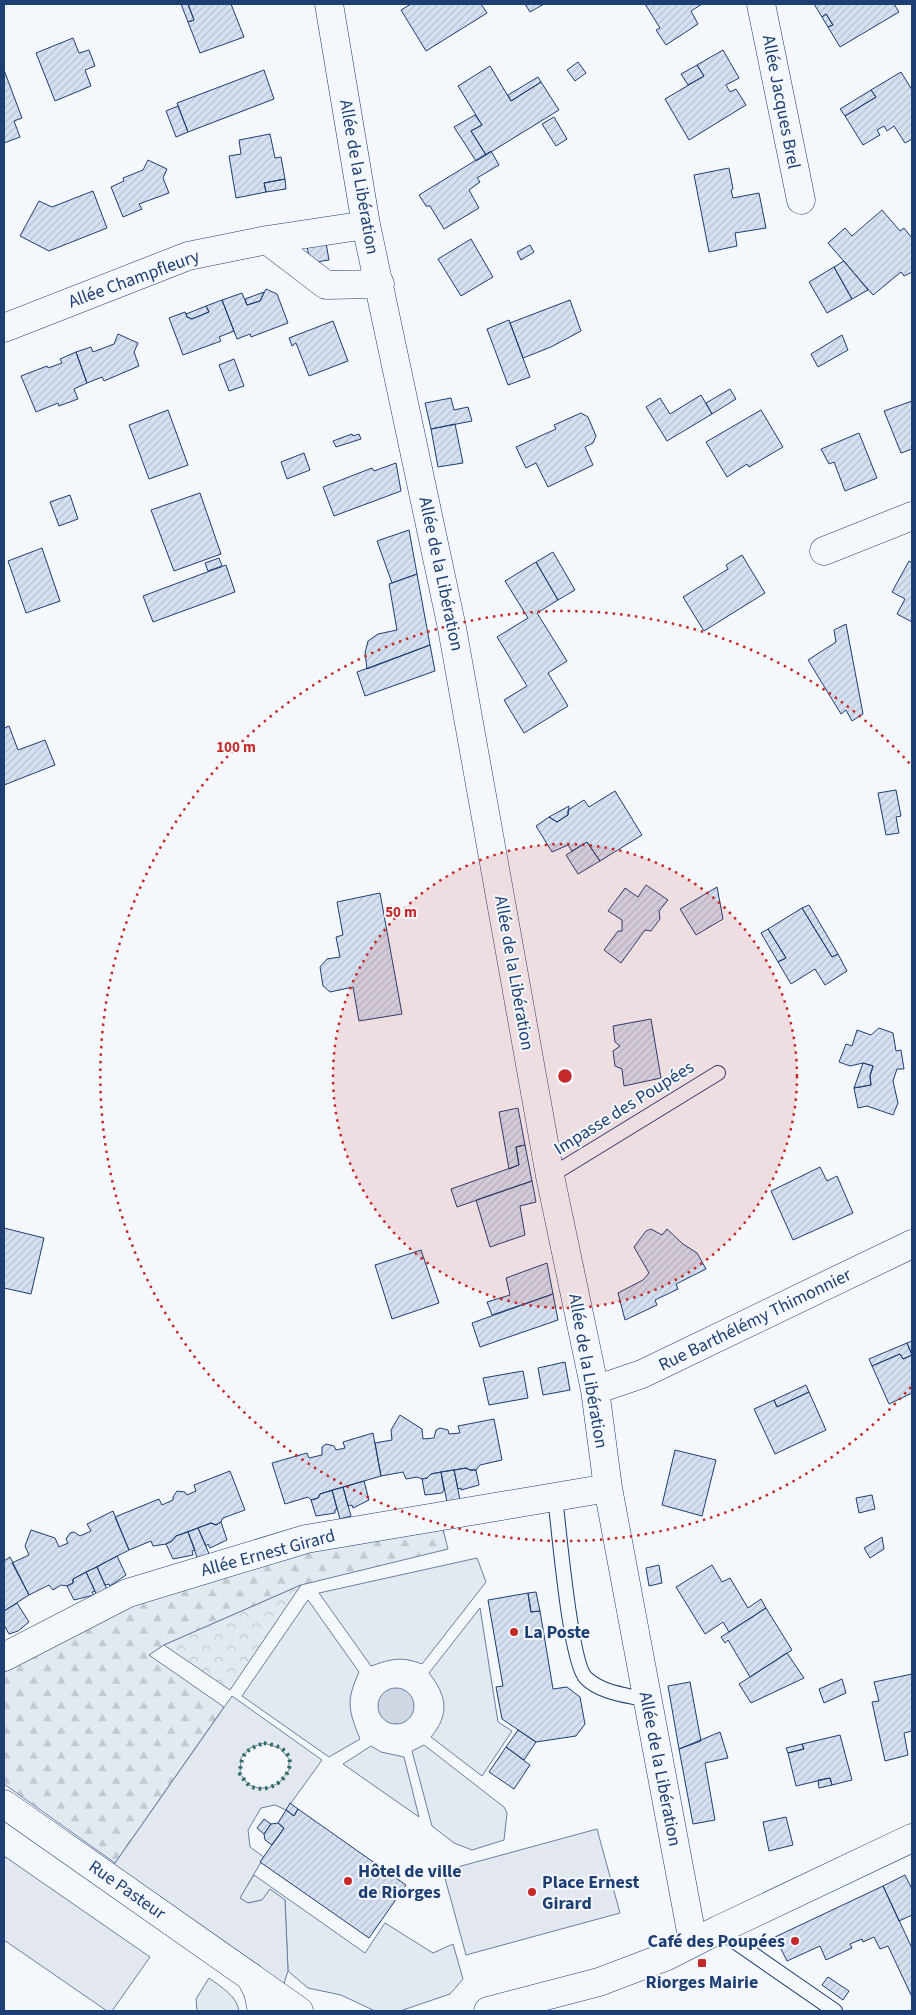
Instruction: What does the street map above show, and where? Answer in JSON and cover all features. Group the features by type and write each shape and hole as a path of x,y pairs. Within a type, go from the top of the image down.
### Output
{"street":[{"name":"Allée de la Libération","path":"329,4 366,225 452,628 550,1176 595,1390 608,1488 694,1942"},
{"name":"Allée Jacques Brel","path":"761,4 801,200"},
{"name":"Allée Champfleury","path":"4,328 188,256 267,240 366,225"},
{"path":"267,240 326,285 380,284"},
{"path":"824,551 912,516"},
{"name":"Rue Barthélémy Thimonnier","path":"595,1390 642,1374 912,1244"},
{"name":"Allée Ernest Girard","path":"4,1657 128,1593 306,1539 608,1488"},
{"name":"Rue Pasteur","path":"4,1804 299,2011"},
{"path":"488,2011 599,1982 665,1957 912,1838"},
{"path":"250,1976 258,1992 262,2011"}],"lane":[{"name":"Impasse des Poupées","path":"550,1176 718,1073"},
{"path":"556,1497 572,1633 578,1664 584,1677 594,1685 647,1700"},
{"path":"718,1930 836,2011"}],"green space":[{"path":"441,1521 448,1549 301,1585 164,1645 149,1655 224,1707 115,1863 4,1784 4,1672 131,1600 277,1553"},
{"path":"477,1558 486,1582 422,1664 396,1659 371,1666 319,1593"},
{"path":"301,1585 230,1690 164,1645"},
{"path":"308,1600 359,1672 352,1690 350,1705 360,1739 329,1757 242,1696"},
{"path":"480,1608 498,1722 512,1731 482,1776 431,1737 441,1721 444,1705 440,1689 429,1673"},
{"path":"424,1745 504,1807 507,1813 504,1840 472,1850 454,1843 432,1826 412,1751"},
{"path":"371,1746 381,1752 404,1757 419,1817 343,1764"},
{"path":"254,1875 365,1953 385,1923 433,1953 453,1944 463,1979 450,1994 400,2011 375,2011 341,1995 308,1988 288,1971 285,1900 262,1900 248,1903 239,1898"},
{"path":"209,1978 232,1996 239,2011 197,2011 196,1999"}],"shaded area":[{"path":"396,1688 403,1689 409,1693 413,1699 413,1713 409,1719 403,1723 396,1724 389,1723 383,1719 379,1713 378,1706 379,1699 383,1693 389,1689"},
{"path":"232,1696 322,1760 286,1810 275,1805 261,1808 248,1830 250,1847 264,1857 240,1898 248,1903 262,1900 270,1889 285,1900 288,1971 280,1996 106,1876","holes":["264,1743 280,1748 289,1759 289,1770 279,1783 268,1788 258,1788 249,1785 240,1774 241,1758 250,1748"]},
{"name":"Place Ernest Girard","path":"597,1829 620,1913 466,1955 443,1871"},
{"path":"4,1856 150,1957 112,2011 107,2011 4,1940"}],"building":[{"path":"181,4 188,4 194,20 188,22"},
{"path":"188,4 231,4 244,37 200,53 188,22 194,20"},
{"path":"411,4 481,4 487,13 426,51 401,10"},
{"path":"525,4 544,4 530,12"},
{"path":"645,4 702,4 691,11 698,24 666,45 656,30 660,28"},
{"path":"814,4 894,4 899,12 840,47 828,27 833,25 826,14 822,17"},
{"path":"826,14 833,25 828,27 822,17"},
{"path":"73,38 79,53 89,50 95,66 85,70 91,86 55,101 36,53"},
{"path":"723,50 739,78 726,85 730,92 736,89 746,105 689,140 665,99 704,76 697,65"},
{"path":"578,62 586,73 575,81 567,70"},
{"path":"697,65 704,76 688,85 681,74"},
{"path":"490,66 511,101 541,82 559,110 486,155 471,131 482,125 458,86"},
{"path":"4,70 22,118 14,121 20,137 4,143"},
{"path":"264,70 274,99 188,132 177,103"},
{"path":"901,72 912,90 912,139 905,143 894,126 887,131 884,126 877,130 880,135 863,145 845,116 876,97 871,90"},
{"path":"538,77 541,82 511,101 508,95"},
{"path":"871,90 876,97 845,116 840,109"},
{"path":"178,106 188,132 176,137 166,111"},
{"path":"475,115 482,125 471,131 486,155 476,161 454,127"},
{"path":"554,117 567,139 556,146 542,124"},
{"path":"270,134 275,158 281,157 285,179 264,183 266,192 236,198 229,156 241,154 239,140"},
{"path":"491,151 499,165 477,178 480,182 469,190 479,208 444,229 430,206 426,206 419,195"},
{"path":"148,160 167,169 163,178 169,193 139,204 142,209 123,217 111,187 124,181 123,178 143,170"},
{"path":"729,168 733,198 759,193 766,228 735,233 737,246 709,252 694,175"},
{"path":"285,179 286,189 266,192 264,183"},
{"path":"93,191 107,228 49,251 20,236 39,201 52,207"},
{"path":"882,210 900,231 904,228 912,238 912,272 904,276 901,272 873,295 828,243 845,228 852,236"},
{"path":"471,239 493,277 461,296 438,259"},
{"path":"326,243 329,260 310,263 307,246"},
{"path":"530,245 534,252 521,260 517,252"},
{"path":"844,261 868,290 852,299 834,267"},
{"path":"834,267 852,299 827,313 809,282"},
{"path":"266,289 277,294 288,323 251,337 250,334 237,339 222,300 242,293 247,305 260,301"},
{"path":"264,292 260,301 247,305 245,299"},
{"path":"222,300 234,331 219,337 221,341 183,355 169,318 185,312 187,317 192,319 209,312 206,306"},
{"path":"570,300 581,331 551,347 523,358 510,323"},
{"path":"206,306 209,312 192,319 187,317 186,314"},
{"path":"509,320 530,377 508,385 487,329"},
{"path":"333,321 348,361 309,376 296,343 292,346 289,338"},
{"path":"118,334 138,343 134,352 139,366 104,381 102,377 87,383 76,352 91,347 93,352 114,344"},
{"path":"842,335 848,350 818,367 811,354"},
{"path":"76,352 87,383 74,389 78,399 59,406 58,403 36,412 21,376 47,366 48,368 62,363 60,359"},
{"path":"234,359 244,386 229,391 219,365"},
{"path":"730,389 736,399 712,414 706,403"},
{"path":"701,395 712,414 667,441 646,407 660,398 670,414"},
{"path":"451,398 454,410 468,407 472,421 431,429 425,403"},
{"path":"912,401 912,449 901,453 884,411"},
{"path":"168,410 188,465 149,479 129,425"},
{"path":"761,410 783,447 749,467 747,464 727,477 706,442"},
{"path":"581,413 588,417 596,436 593,443 585,447 593,465 548,487 536,463 526,468 516,447 556,429 554,425"},
{"path":"455,424 463,463 438,467 431,429"},
{"path":"859,433 877,478 845,491 834,462 829,464 821,449"},
{"path":"352,434 353,436 359,434 361,439 336,447 333,441"},
{"path":"304,453 310,470 287,479 281,462"},
{"path":"396,463 401,491 334,516 323,487 372,468 374,471"},
{"path":"200,493 221,554 174,571 151,510"},
{"path":"70,495 78,519 59,526 50,502"},
{"path":"409,530 417,574 392,583 377,541"},
{"path":"42,548 60,601 26,613 8,561"},
{"path":"553,552 575,590 558,600 536,562"},
{"path":"742,555 765,593 704,631 683,597 728,569 726,565"},
{"path":"219,558 222,566 208,571 205,563"},
{"path":"909,561 912,563 912,622 897,614 905,599 892,592"},
{"path":"536,562 558,600 537,613 567,661 548,673 568,706 524,733 504,700 527,686 497,637 528,618 505,581"},
{"path":"226,565 235,592 153,622 143,596"},
{"path":"417,574 430,645 367,669 365,653 368,641 378,634 397,630 389,584"},
{"path":"846,624 863,714 852,721 846,710 841,714 808,660 836,642 834,630"},
{"path":"430,645 435,671 365,696 357,672"},
{"path":"9,726 18,750 45,740 55,765 4,785 4,728"},
{"path":"896,790 901,816 896,817 899,833 886,835 878,793"},
{"path":"615,791 642,835 600,861 587,842 572,851 568,845 552,852 536,826 549,817 557,822 568,815 568,810 584,800 589,807"},
{"path":"569,806 568,815 557,822 549,817"},
{"path":"587,842 600,861 578,874 566,855"},
{"path":"646,885 668,900 659,911 660,919 651,931 645,930 621,963 604,950 618,931 622,931 622,920 608,911 625,888 638,897"},
{"path":"717,887 723,919 696,935 680,909"},
{"path":"380,893 402,1014 359,1021 353,987 330,992 323,986 320,967 327,959 340,957 336,937 343,935 337,902"},
{"path":"809,905 838,954 832,957 802,908"},
{"path":"802,908 832,957 838,954 847,971 825,985 815,969 791,984 778,962 786,958 768,929"},
{"path":"768,929 786,958 778,962 761,933"},
{"path":"651,1019 661,1078 624,1086 622,1069 615,1066 613,1051 620,1046 615,1042 613,1026"},
{"path":"879,1028 893,1033 896,1051 901,1050 904,1069 897,1069 893,1081 898,1103 893,1115 867,1106 858,1108 854,1088 871,1085 870,1076 873,1066 863,1063 850,1066 839,1062 846,1044 852,1046 857,1030 871,1035"},
{"path":"863,1063 873,1066 870,1076 871,1085 854,1088"},
{"path":"518,1108 525,1145 516,1147 519,1165 509,1169 499,1112"},
{"path":"525,1145 532,1181 457,1207 451,1189 519,1165 516,1147"},
{"path":"820,1167 827,1181 837,1176 853,1213 793,1240 771,1191"},
{"path":"532,1181 536,1202 520,1206 525,1235 490,1247 476,1200"},
{"path":"4,1228 44,1238 31,1294 4,1288"},
{"path":"651,1229 662,1235 667,1229 683,1244 697,1253 706,1269 676,1284 678,1289 655,1300 657,1305 625,1320 618,1293 643,1280 649,1273 634,1247 646,1231"},
{"path":"421,1250 439,1303 392,1319 375,1265"},
{"path":"547,1263 553,1294 492,1315 487,1302 510,1295 506,1278"},
{"path":"553,1294 558,1320 480,1347 472,1323"},
{"path":"912,1341 912,1355 907,1343"},
{"path":"907,1343 912,1355 903,1359 900,1354 872,1366 869,1359"},
{"path":"900,1354 903,1359 912,1355 912,1393 889,1404 872,1366"},
{"path":"565,1362 570,1390 543,1395 538,1368"},
{"path":"523,1371 528,1398 489,1405 483,1378"},
{"path":"806,1385 809,1392 777,1407 774,1400"},
{"path":"809,1392 826,1430 775,1454 754,1409 774,1400 777,1407"},
{"path":"400,1415 422,1429 423,1439 434,1438 436,1430 440,1428 448,1430 449,1434 460,1433 458,1426 494,1419 502,1460 480,1465 476,1470 466,1468 441,1472 431,1474 427,1478 422,1479 417,1477 406,1479 403,1472 381,1476 375,1443 392,1440 391,1430"},
{"path":"373,1433 381,1476 320,1494 318,1498 311,1500 308,1497 285,1504 272,1463 307,1453 309,1458 322,1455 322,1447 326,1444 334,1446 336,1450 345,1448 343,1442"},
{"path":"675,1450 716,1460 702,1516 662,1505"},
{"path":"466,1468 476,1470 479,1485 461,1490 461,1488 458,1489 454,1470"},
{"path":"454,1470 460,1500 447,1502 441,1472"},
{"path":"230,1471 245,1510 223,1518 216,1525 211,1523 176,1536 166,1544 153,1546 151,1541 129,1550 115,1517 159,1499 162,1505 173,1500 177,1491 185,1492 187,1495 196,1491 194,1485"},
{"path":"441,1472 444,1490 442,1493 425,1495 422,1479 427,1478 431,1474"},
{"path":"364,1481 369,1500 353,1508 352,1505 348,1506 343,1487"},
{"path":"343,1487 351,1516 340,1519 332,1490"},
{"path":"332,1490 337,1509 335,1513 316,1516 311,1500 318,1498 320,1494"},
{"path":"872,1495 875,1509 859,1513 856,1498"},
{"path":"113,1511 129,1550 73,1579 73,1583 67,1586 61,1585 53,1590 49,1585 29,1595 12,1563 29,1555 25,1546 31,1530 55,1538 59,1547 68,1543 66,1539 70,1533 74,1532 80,1536 91,1531 87,1524"},
{"path":"221,1522 227,1540 210,1548 208,1544 206,1546 198,1528 211,1523 216,1525"},
{"path":"198,1528 210,1556 198,1560 188,1532"},
{"path":"188,1532 195,1550 192,1551 193,1555 173,1559 166,1544 176,1536"},
{"path":"882,1537 884,1549 870,1558 864,1548"},
{"path":"117,1556 126,1575 110,1586 109,1584 105,1585 97,1567"},
{"path":"10,1557 29,1595 4,1611 4,1561"},
{"path":"659,1565 662,1583 649,1586 646,1568"},
{"path":"712,1565 722,1582 730,1578 748,1608 761,1599 766,1608 729,1632 723,1622 705,1634 676,1587"},
{"path":"97,1567 109,1594 99,1600 86,1572"},
{"path":"86,1572 95,1591 92,1592 94,1595 74,1600 67,1586 73,1583 73,1579"},
{"path":"536,1592 540,1611 531,1612 528,1593"},
{"path":"528,1593 531,1612 540,1611 553,1689 567,1687 580,1697 585,1724 576,1736 536,1742 502,1719 496,1687 503,1686 488,1600"},
{"path":"17,1603 29,1622 18,1631 9,1634 4,1625 4,1611"},
{"path":"766,1608 792,1650 750,1677 728,1640 725,1643 721,1637"},
{"path":"787,1653 804,1678 751,1703 739,1684"},
{"path":"912,1674 912,1731 904,1733 908,1755 885,1761 872,1702 879,1701 874,1682"},
{"path":"842,1679 846,1693 824,1703 819,1689"},
{"path":"690,1682 701,1741 679,1749 668,1686"},
{"path":"518,1730 536,1742 524,1760 506,1747"},
{"path":"720,1732 728,1758 705,1763 715,1820 693,1824 679,1749"},
{"path":"840,1735 852,1780 832,1785 830,1778 796,1786 788,1753 804,1749 802,1744"},
{"path":"802,1744 804,1749 788,1753 786,1748"},
{"path":"506,1747 530,1765 514,1789 489,1772"},
{"path":"830,1778 832,1785 819,1788 818,1780"},
{"path":"290,1803 298,1809 294,1816 286,1810"},
{"path":"298,1809 406,1885 369,1938 260,1862 284,1828 278,1823 286,1810 294,1816"},
{"path":"786,1817 793,1845 769,1851 763,1822"},
{"path":"264,1819 271,1824 264,1834 257,1828"},
{"path":"278,1823 284,1828 272,1845 265,1840 264,1834 271,1824"},
{"path":"905,1875 912,1889 912,1915 899,1921 883,1886"},
{"path":"883,1886 912,1948 912,1997 888,1946 880,1949 874,1937 863,1942 862,1939 850,1944 852,1948 826,1960 820,1946 787,1961 775,1937"},
{"path":"828,1977 849,1991 843,2000 822,1985"}],"hedge":[{"path":"264,1743 279,1747 287,1754 290,1761 289,1769 278,1783 269,1788 260,1789 250,1786 240,1774 245,1754 252,1748 264,1743"}],"place":[{"name":"La Poste","path":"514,1632"},
{"name":"Hôtel de ville de Riorges","path":"348,1881"},
{"name":"Place Ernest Girard","path":"532,1892"},
{"name":"Café des Poupées","path":"795,1941"},
{"name":"Riorges Mairie","path":"702,1963"}]}
